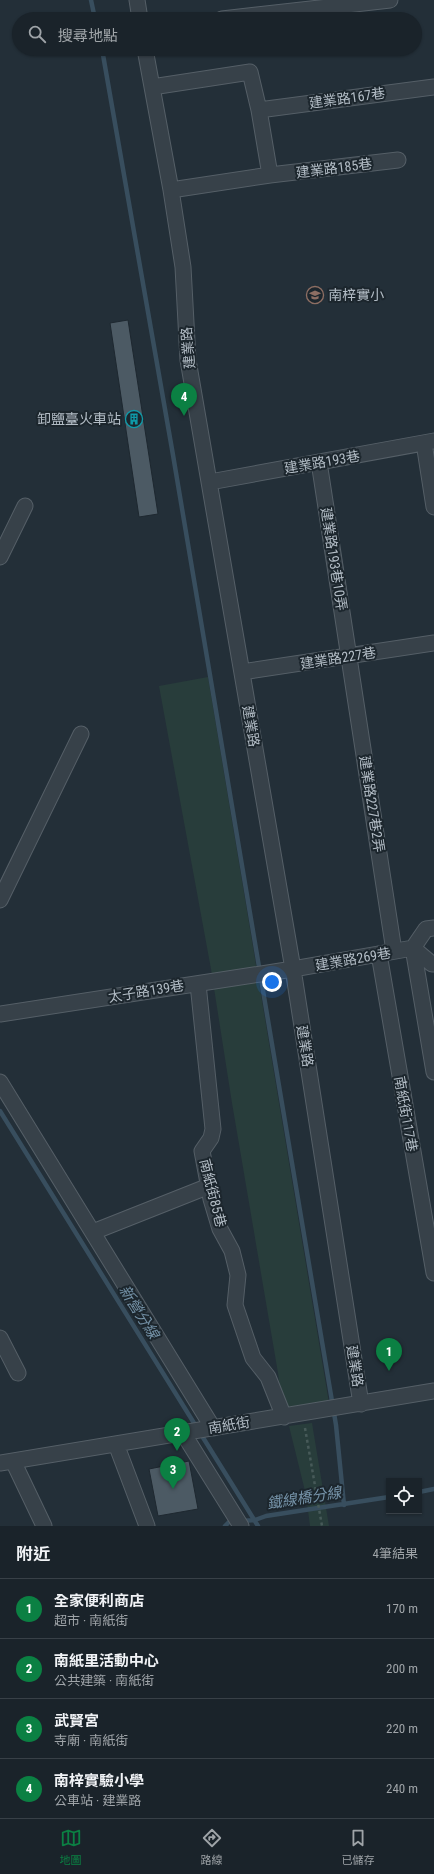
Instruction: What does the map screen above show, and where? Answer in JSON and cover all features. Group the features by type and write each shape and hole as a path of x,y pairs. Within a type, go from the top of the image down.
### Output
{"street":[{"path":"137,0 139,12"},
{"path":"284,12 390,0"},
{"name":"建業路","path":"147,56 183,267 188,360 293,969 361,1404"},
{"path":"152,87 250,72 259,110 270,175 171,190"},
{"name":"建業路167巷","path":"259,110 434,86"},
{"name":"建業路185巷","path":"270,175 398,160"},
{"path":"429,442 434,507"},
{"name":"建業路193巷","path":"210,482 429,442"},
{"name":"建業路193巷10弄","path":"319,462 350,657"},
{"path":"0,557 25,506"},
{"name":"建業路227巷","path":"242,672 350,657 434,643"},
{"name":"建業路227巷2弄","path":"350,657 394,951"},
{"path":"0,900 81,734"},
{"path":"434,928 426,929 413,948 434,1072"},
{"path":"413,948 432,964 434,964"},
{"name":"建業路269巷","path":"293,969 413,948"},
{"name":"南紙街117巷","path":"379,954 434,1273"},
{"name":"太子路139巷","path":"0,1014 293,969"},
{"name":"南紙街85巷","path":"198,984 213,1129 211,1138 202,1151 220,1229 232,1251 238,1275 235,1305 253,1358 268,1377 284,1417"},
{"path":"0,1082 213,1428"},
{"path":"93,1232 209,1186"},
{"path":"0,1338 18,1373"},
{"name":"南紙街","path":"6,1462 303,1414 434,1391"},
{"path":"183,1433 237,1520"},
{"path":"116,1444 147,1526"},
{"path":"6,1462 44,1526"}],"path":[{"path":"303,1414 322,1526"}],"green space":[{"path":"208,677 329,1403 283,1413 278,1373 232,1103 211,969 159,686"},
{"path":"312,1423 329,1526 310,1526 306,1495 289,1426"}],"building":[{"name":"卸鹽臺火車站","path":"128,320 158,514 139,517 110,323"},
{"path":"189,1461 198,1509 158,1516 149,1469"}],"waterway":[{"path":"91,0 94,12"},
{"path":"103,56 173,455 336,1425 344,1505"},
{"name":"新營分線","path":"0,1111 258,1526"},
{"name":"鐵線橋分線","path":"422,1491 434,1489"},
{"name":"鐵線橋分線","path":"225,1526 229,1522 255,1520 266,1516 386,1497"}],"place":[{"name":"南梓實小","path":"315,295"},
{"name":"南梓實驗小學","path":"184,416"},
{"name":"卸鹽臺火車站","path":"134,419"},
{"name":"全家便利商店","path":"389,1371"},
{"name":"南紙里活動中心","path":"177,1451"},
{"name":"武賢宮","path":"173,1489"}]}
